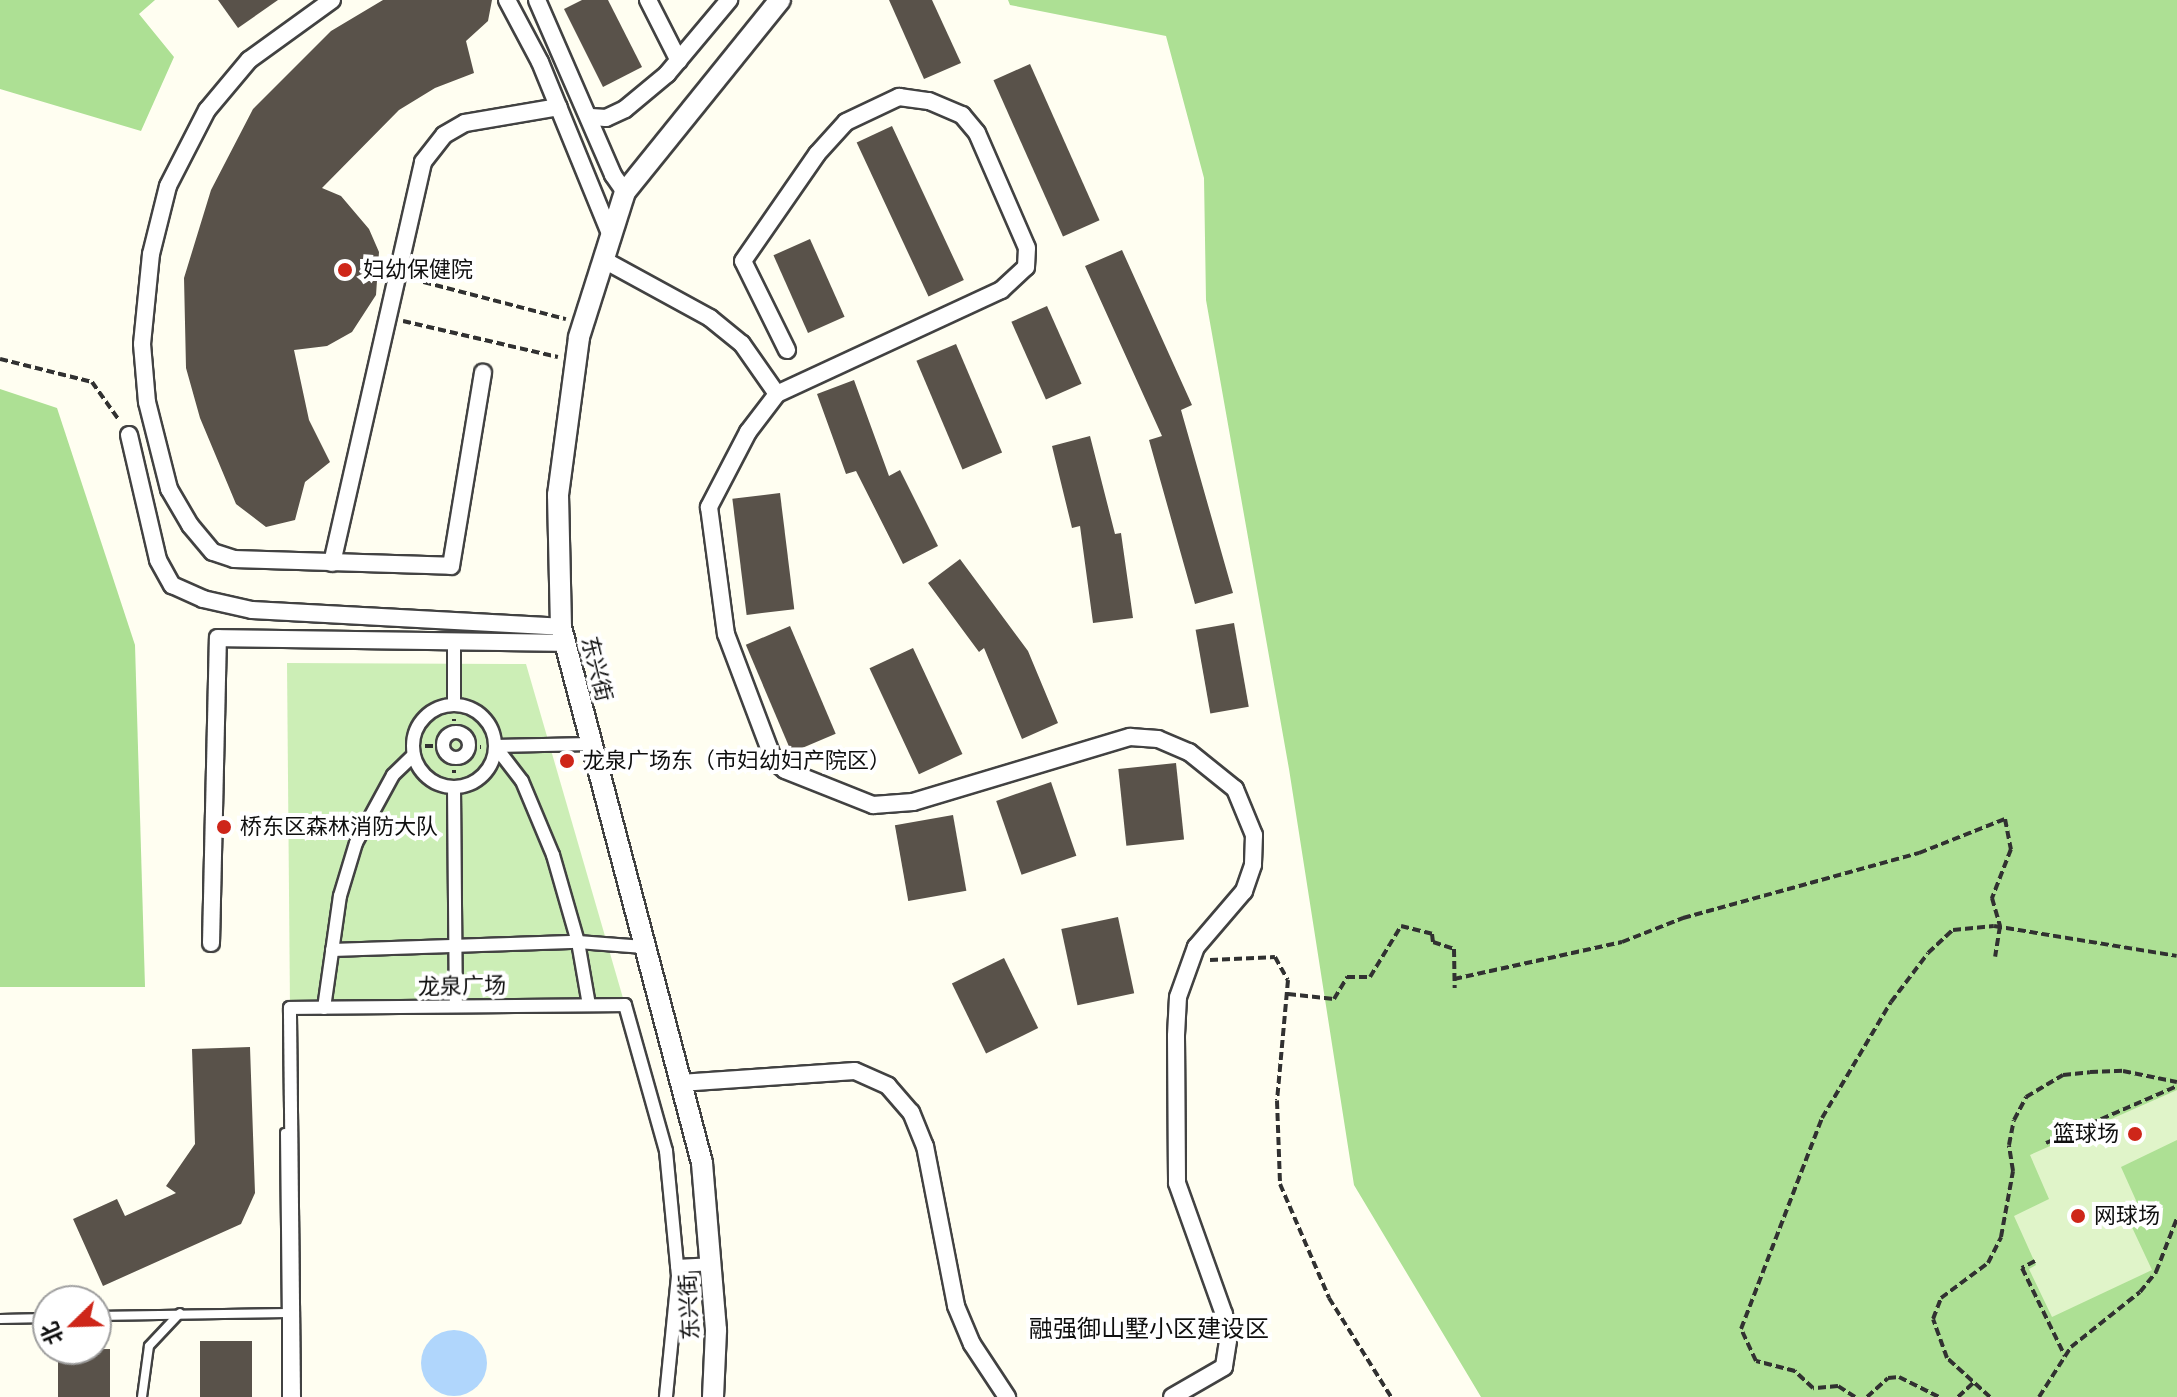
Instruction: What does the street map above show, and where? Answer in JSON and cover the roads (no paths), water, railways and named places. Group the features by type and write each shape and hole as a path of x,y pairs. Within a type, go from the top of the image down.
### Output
{"street":[{"path":"332,0 249,60 207,110 168,186 151,254 142,344 160,459 190,525 213,552 234,559 451,566 483,373"},
{"path":"507,0 559,107 611,236"},
{"path":"537,0 591,117 613,175 625,192"},
{"path":"648,0 679,61"},
{"path":"591,117 606,118 625,109 679,61 729,0"},
{"name":"东兴街","path":"713,1397 716,1330 702,1163 563,635 558,495 583,324 625,192 780,0"},
{"path":"787,350 743,261 808,166 846,122 899,97 929,101 962,115 977,133 1027,248 1026,267 1001,290 777,394 748,432 709,507 726,634 774,761 785,770 873,805 892,805 1094,744 1130,737 1158,739 1218,770 1248,814 1253,865 1244,891 1196,947 1178,997 1176,1036 1177,1183 1224,1314 1228,1341 1224,1367 1172,1397"},
{"path":"332,563 397,276 431,147 444,135 486,116 559,107"},
{"path":"604,260 710,318 742,344 777,394"},
{"path":"129,435 150,540 172,585 252,610 563,635"},
{"path":"211,943 218,638 454,641 563,635"},
{"path":"454,641 454,704"},
{"path":"495,746 485,774 454,788 430,780 414,755 413,740 422,719 454,704 485,718 495,746 510,761 536,812 578,942 589,1005"},
{"path":"495,746 591,744"},
{"path":"324,1008 332,950 356,843 393,775 414,755"},
{"path":"454,788 456,1006"},
{"path":"332,950 578,942 644,947"},
{"name":"龙泉广场","path":"294,1397 290,1313 290,1008 625,1005 666,1151 677,1266 666,1397"},
{"path":"680,1083 855,1071 888,1086 911,1112 925,1146 956,1306 972,1344 1007,1397"},
{"path":"677,1266 710,1264"}],"lane":[{"path":"284,1015 290,1313 287,1397"},
{"path":"142,1397 149,1346 180,1313"},
{"path":"112,1315 290,1313"},
{"path":"0,1319 32,1318"}],"water":[{"path":"448,1330 460,1330 472,1335 482,1345 487,1363 485,1376 472,1391 460,1396 448,1396 436,1391 426,1381 421,1369 421,1357 426,1345 436,1335"}],"place":[{"name":"妇幼保健院","path":"345,270"},
{"name":"龙泉广场东（市妇幼妇产院区）","path":"567,761"},
{"name":"桥东区森林消防大队","path":"224,827"},
{"name":"篮球场","path":"2135,1134"},
{"name":"网球场","path":"2078,1216"}],"district":[{"name":"融强御山墅小区建设区","path":"1149,1329"}]}
